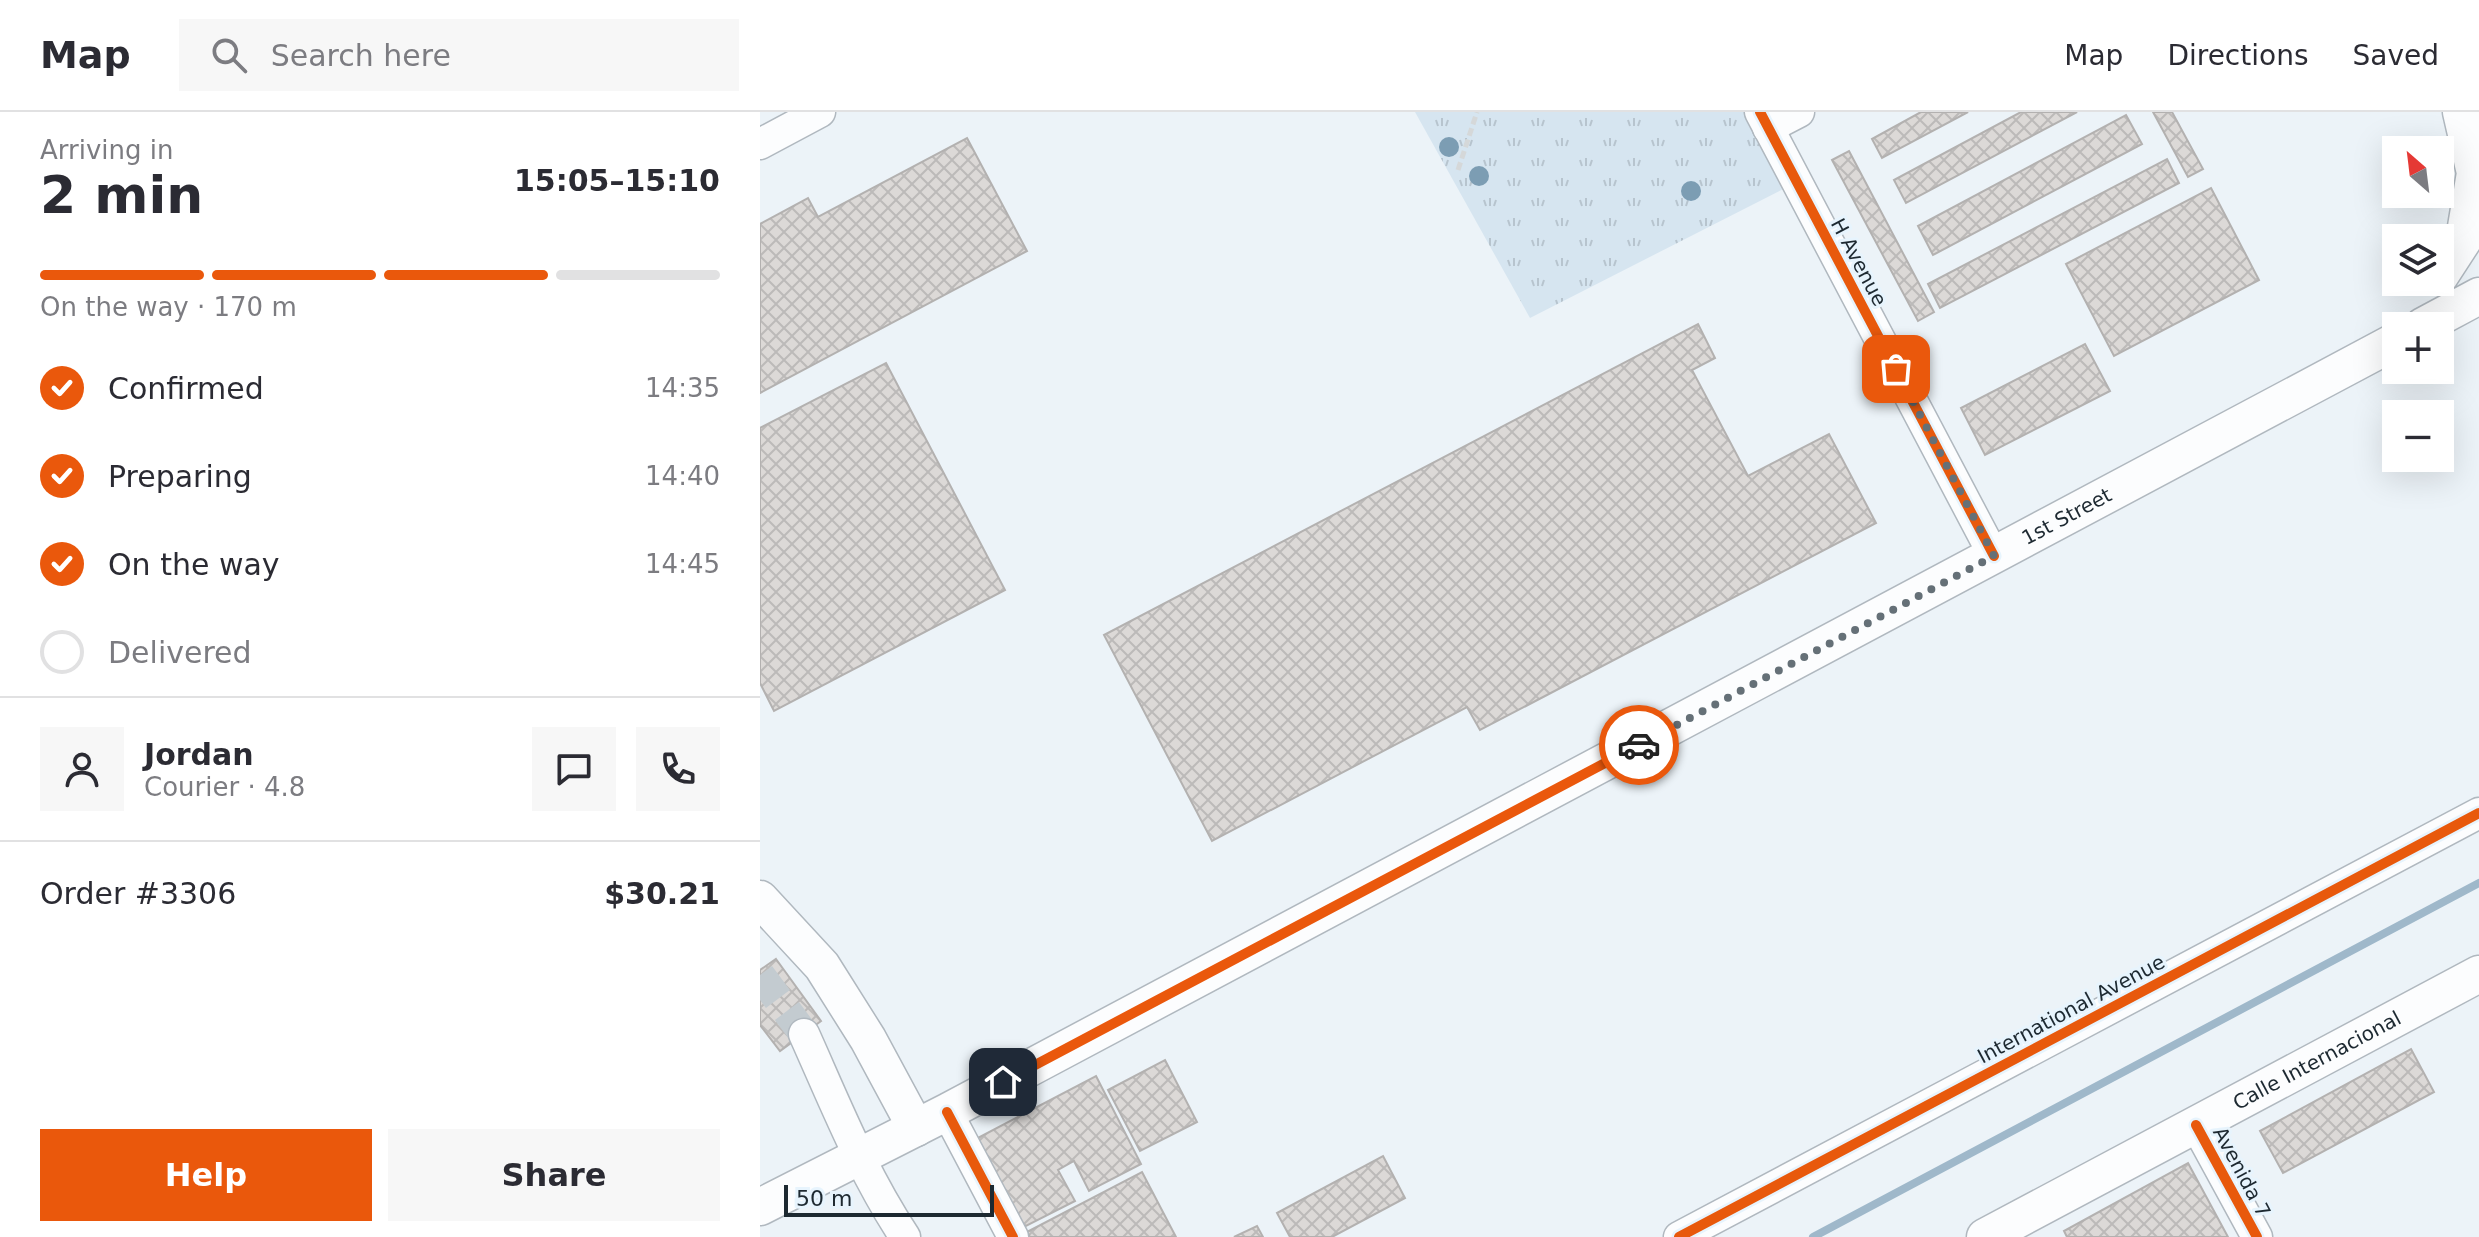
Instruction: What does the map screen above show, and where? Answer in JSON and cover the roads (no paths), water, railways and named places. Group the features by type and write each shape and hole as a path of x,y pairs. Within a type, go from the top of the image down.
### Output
{"main road":[{"path":"2454,254 2464,239 2475,173 2461,112"},
{"path":"2471,112 2479,128"},
{"name":"1st Street","path":"2447,312 2479,296"},
{"name":"1st Street","path":"760,1207 932,1120 1994,556 2382,346"},
{"path":"760,899 822,966 868,1039 932,1120"},
{"name":"Calle Internacional","path":"1985,1237 2479,974"}],"street":[{"path":"760,144 820,112"},
{"path":"1764,120 1799,112"},
{"name":"H Avenue","path":"1764,120 1994,556"},
{"name":"International Avenue","path":"1679,1237 2479,813"},
{"path":"804,1034 859,1158 882,1203 905,1237"},
{"path":"932,1120 1013,1237"},
{"name":"Avenida 7","path":"2196,1125 2257,1237"}],"waterway":[{"path":"1813,1237 2479,883"}],"tunnel":[{"path":"760,975 804,1034"}]}
